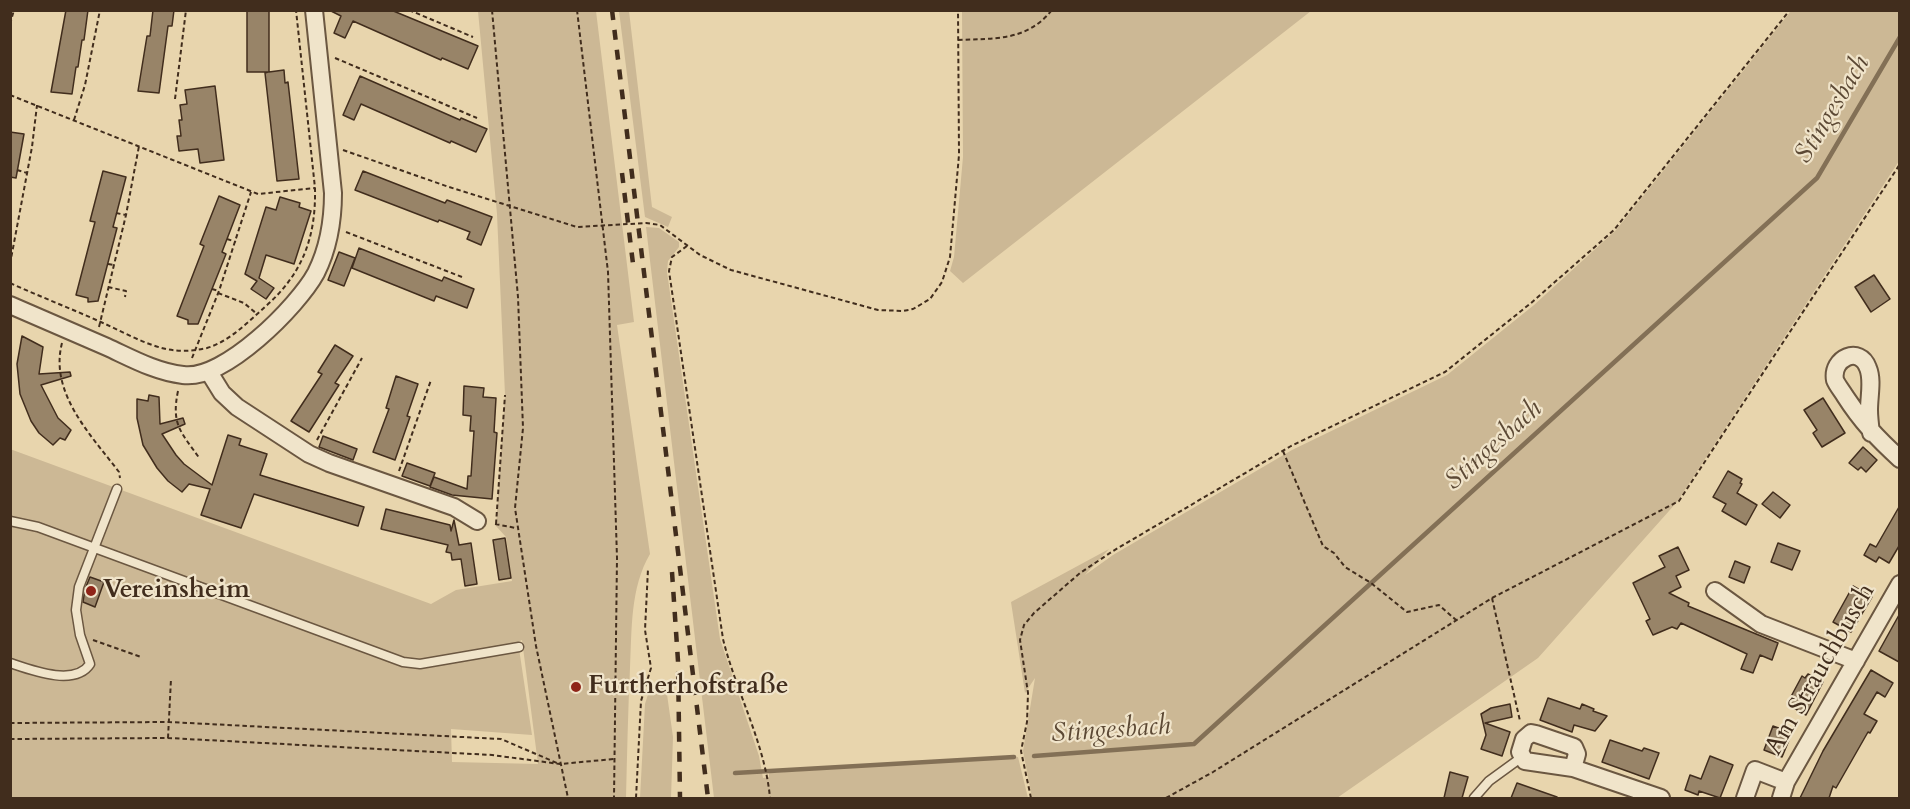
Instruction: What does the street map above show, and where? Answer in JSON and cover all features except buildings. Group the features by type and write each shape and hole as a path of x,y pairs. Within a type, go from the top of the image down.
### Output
{"street":[{"path":"10,305 149,366 186,376 209,372 232,358 291,308 316,272 327,247 332,226 333,186 314,10"},
{"path":"209,372 222,393 237,407 309,453 329,463 454,507 477,521"},
{"path":"1871,433 1899,459"},
{"name":"Am Strauchbusch","path":"1781,798 1786,782 1899,584"},
{"path":"1715,591 1761,624 1856,661"},
{"path":"1573,768 1577,754 1574,747 1536,734 1531,734 1524,739 1520,752 1522,757 1531,763 1573,768 1661,798"},
{"name":"Am Strauchbusch","path":"1745,798 1755,770 1786,782"}],"lane":[{"path":"10,663 42,674 74,675 84,671 90,664 80,634 75,603 117,489"},
{"path":"10,521 38,527 404,662 420,664 519,648"},
{"path":"1473,798 1489,781 1522,757"}],"path":[{"path":"10,24 14,10"},
{"path":"74,120 83,92 100,10"},
{"path":"175,99 186,10"},
{"path":"10,283 156,346 182,351 195,350 223,341 257,314 283,289 308,244 314,223 315,188 296,10"},
{"path":"409,10 473,37"},
{"path":"492,10 518,297 523,428 515,508 517,529 550,718 568,798"},
{"path":"577,10 608,272 617,558 614,798"},
{"path":"328,145 448,187 577,226 653,223 667,229 687,246 716,264 731,270 878,310 913,309 930,299 942,282 950,257 959,154 958,10"},
{"path":"958,40 988,40 1023,33 1042,23 1052,10"},
{"path":"1031,798 1021,751 1027,722 1028,693 1020,640 1024,625 1034,613 1080,573 1113,551 1283,451 1445,372 1531,303 1614,230 1790,10"},
{"path":"318,51 477,118"},
{"path":"10,95 258,194 333,186"},
{"path":"10,264 37,105"},
{"path":"95,342 126,215 139,146"},
{"path":"1166,798 1213,772 1492,597 1679,501 1899,164"},
{"path":"18,170 27,173"},
{"path":"200,459 181,432 174,414 178,390 186,376 218,292 251,192"},
{"path":"116,213 126,215"},
{"path":"12,222 18,223"},
{"path":"332,226 462,277"},
{"path":"227,239 236,242"},
{"path":"687,246 672,257 669,271 721,627 728,659 764,765 770,798"},
{"path":"108,264 114,265"},
{"path":"108,287 126,291 125,297"},
{"path":"212,289 244,303 257,314"},
{"path":"66,329 60,351 59,369 62,385 72,408 119,472 120,481 117,489"},
{"path":"309,453 362,358"},
{"path":"394,486 431,380"},
{"path":"496,524 505,395"},
{"path":"1283,451 1323,546 1334,553 1345,567 1371,583 1407,612 1439,605 1456,620"},
{"path":"477,521 517,529"},
{"path":"636,798 641,701 651,668 645,630 648,569"},
{"path":"1492,597 1524,739"},
{"path":"80,634 141,657"},
{"path":"168,738 171,679"},
{"path":"550,718 555,717"},
{"path":"10,723 169,722 501,739 560,764"},
{"path":"10,739 168,738 492,755 560,764 614,759"}],"shaded area":[{"path":"962,10 1311,11 963,283 950,271 954,257 963,157"},
{"path":"478,11 596,11 634,322 617,325 650,554 643,567 633,610 626,798 11,798 10,449 431,604 456,590 512,581 506,537 496,526 505,395 497,214","holes":["522,640 538,764 452,762 451,729 532,735 518,642"]},
{"path":"619,11 629,11 652,207 672,217 668,227 645,217"},
{"path":"1791,11 1899,11 1899,161 1677,502 1538,658 1337,798 1032,798 1023,751 1035,678 1025,693 1011,602 1109,549 1085,575 1113,555 1292,450 1447,375 1534,305 1616,230"},
{"path":"646,227 659,228 679,242 679,247 668,261 667,272 720,639 759,756 763,778 769,777 769,773 1018,757 1028,798 714,798"},
{"path":"666,687 673,737 671,798 640,798 645,704 650,688"}],"waterway":[{"name":"Stingesbach","path":"1034,756 1194,744 1817,178 1900,37"},
{"name":"Stingesbach","path":"735,773 1014,757"}],"railway":[{"path":"612,10 708,798"},
{"path":"622,173 634,272"},
{"path":"672,572 678,661 680,798"}],"place":[{"name":"Vereinsheim","path":"91,591"},
{"name":"Furtherhofstraße","path":"576,687"}]}
